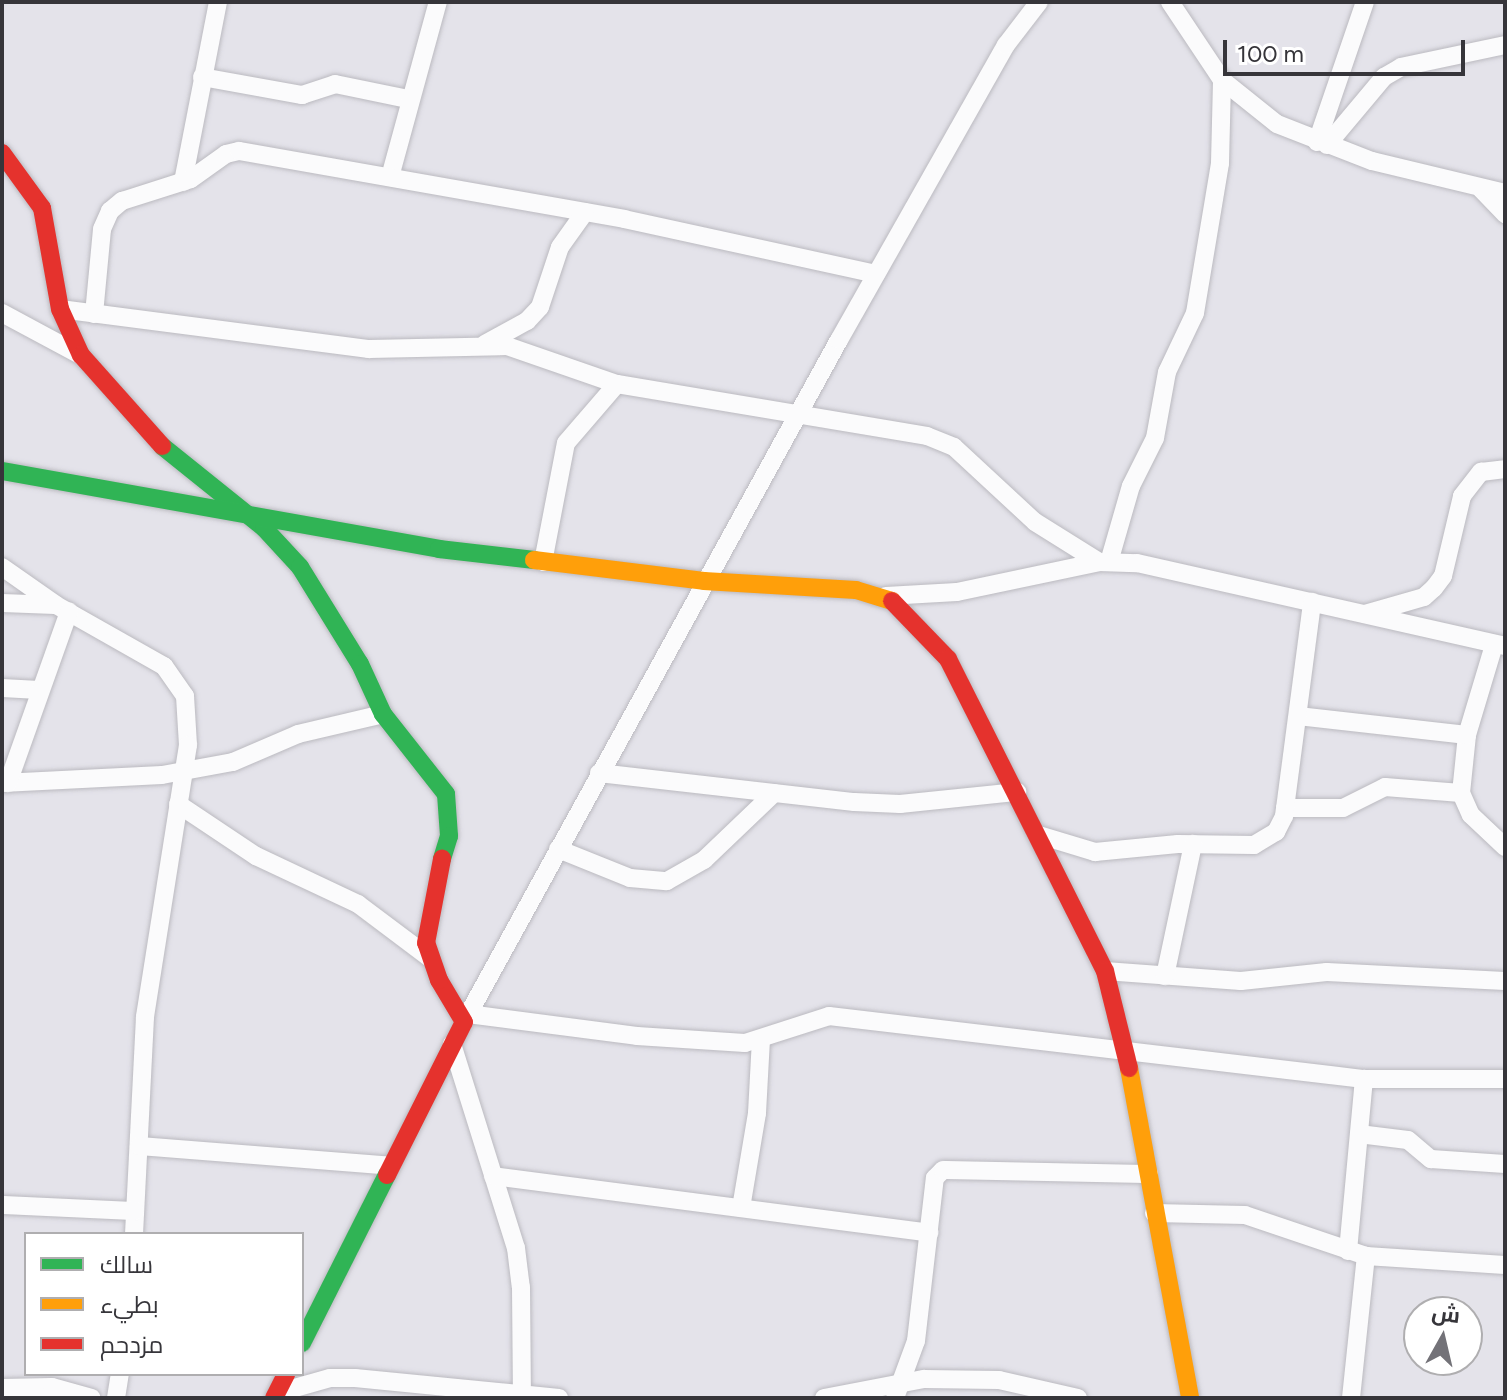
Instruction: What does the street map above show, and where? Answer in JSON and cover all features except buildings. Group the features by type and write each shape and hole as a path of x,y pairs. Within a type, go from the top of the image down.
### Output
{"street":[{"path":"183,182 218,2"},
{"path":"390,177 408,99 438,2"},
{"path":"304,1339 452,1044 704,581 1006,45 1039,2"},
{"path":"1170,2 1222,80 1255,110 1322,143 1497,190 1505,214"},
{"path":"1322,143 1365,2"},
{"path":"1322,143 1384,77 1401,67 1505,45"},
{"path":"202,77 302,95 335,84 408,99"},
{"path":"1104,562 1131,486 1155,438 1167,372 1198,299 1220,163 1222,80"},
{"path":"94,314 102,229 110,211 122,201 183,182 239,151 585,212 876,274"},
{"path":"2,153 35,192 46,217 60,309 81,355 156,441 246,512 300,567 360,664 383,714 440,781 448,804 449,836 427,921 430,958"},
{"path":"485,344 527,321 540,307 560,247 585,212"},
{"path":"60,309 369,349 485,344 526,350 617,384 943,441 1035,522 1104,562"},
{"path":"2,313 81,355"},
{"path":"543,562 566,443 617,384"},
{"path":"1362,614 1424,597 1434,588 1443,576 1462,496 1481,472 1505,469"},
{"path":"2,471 246,512 439,549 704,581 816,585 883,596 957,592 1104,562 1188,571 1500,646 1467,735 1461,793 1471,815 1505,847"},
{"path":"2,567 62,609 164,666 177,680 190,727 145,1017 134,1232"},
{"path":"883,596 916,618 948,659 1105,971 1127,1047 1154,1213 1190,1398"},
{"path":"1039,835 1095,852 1193,844 1254,845 1276,832 1285,808 1312,602"},
{"path":"2,603 62,609"},
{"path":"62,609 39,690 5,783 123,780 182,772 233,762 298,734 383,714"},
{"path":"2,688 39,690"},
{"path":"1298,716 1467,735"},
{"path":"599,773 900,804 1017,792"},
{"path":"1285,808 1343,808 1385,787 1461,793"},
{"path":"558,849 630,878 667,881 704,860 774,793"},
{"path":"178,804 256,856 358,904 430,958 466,1018"},
{"path":"1165,976 1193,844"},
{"path":"1105,971 1241,981 1327,972 1505,981"},
{"path":"466,1018 637,1036 761,1039 829,1016 1127,1047 1364,1079 1505,1079"},
{"path":"741,1208 757,1113 761,1039"},
{"path":"452,1044 516,1248 521,1287 522,1396"},
{"path":"1351,1398 1359,1134 1364,1079"},
{"path":"1359,1134 1412,1141 1431,1159 1505,1164"},
{"path":"139,1146 391,1166"},
{"path":"895,1398 916,1341 935,1178 943,1170 1149,1174"},
{"path":"493,1176 929,1233"},
{"path":"2,1205 135,1211"},
{"path":"1154,1213 1245,1215 1357,1254 1505,1265"},
{"path":"116,1398 120,1376"},
{"path":"276,1395 285,1376"},
{"path":"276,1395 330,1378 355,1378 559,1398"},
{"path":"824,1398 903,1380 999,1380 1078,1398"},
{"path":"2,1388 52,1387 92,1398"}],"traffic: fast":[{"path":"162,446 264,528 300,567 360,664 383,714 446,794 449,836 442,859"},
{"path":"2,471 439,549 534,560"},
{"path":"304,1339 387,1175"}],"traffic: slow":[{"path":"534,560 704,581 856,590 892,601"},
{"path":"1129,1068 1190,1398"}],"traffic: jam":[{"path":"2,153 42,208 60,309 81,355 162,446"},
{"path":"892,601 948,659 1105,971 1129,1068"},
{"path":"387,1175 464,1022 439,980 426,943 442,859"},
{"path":"274,1398 285,1376"}]}
